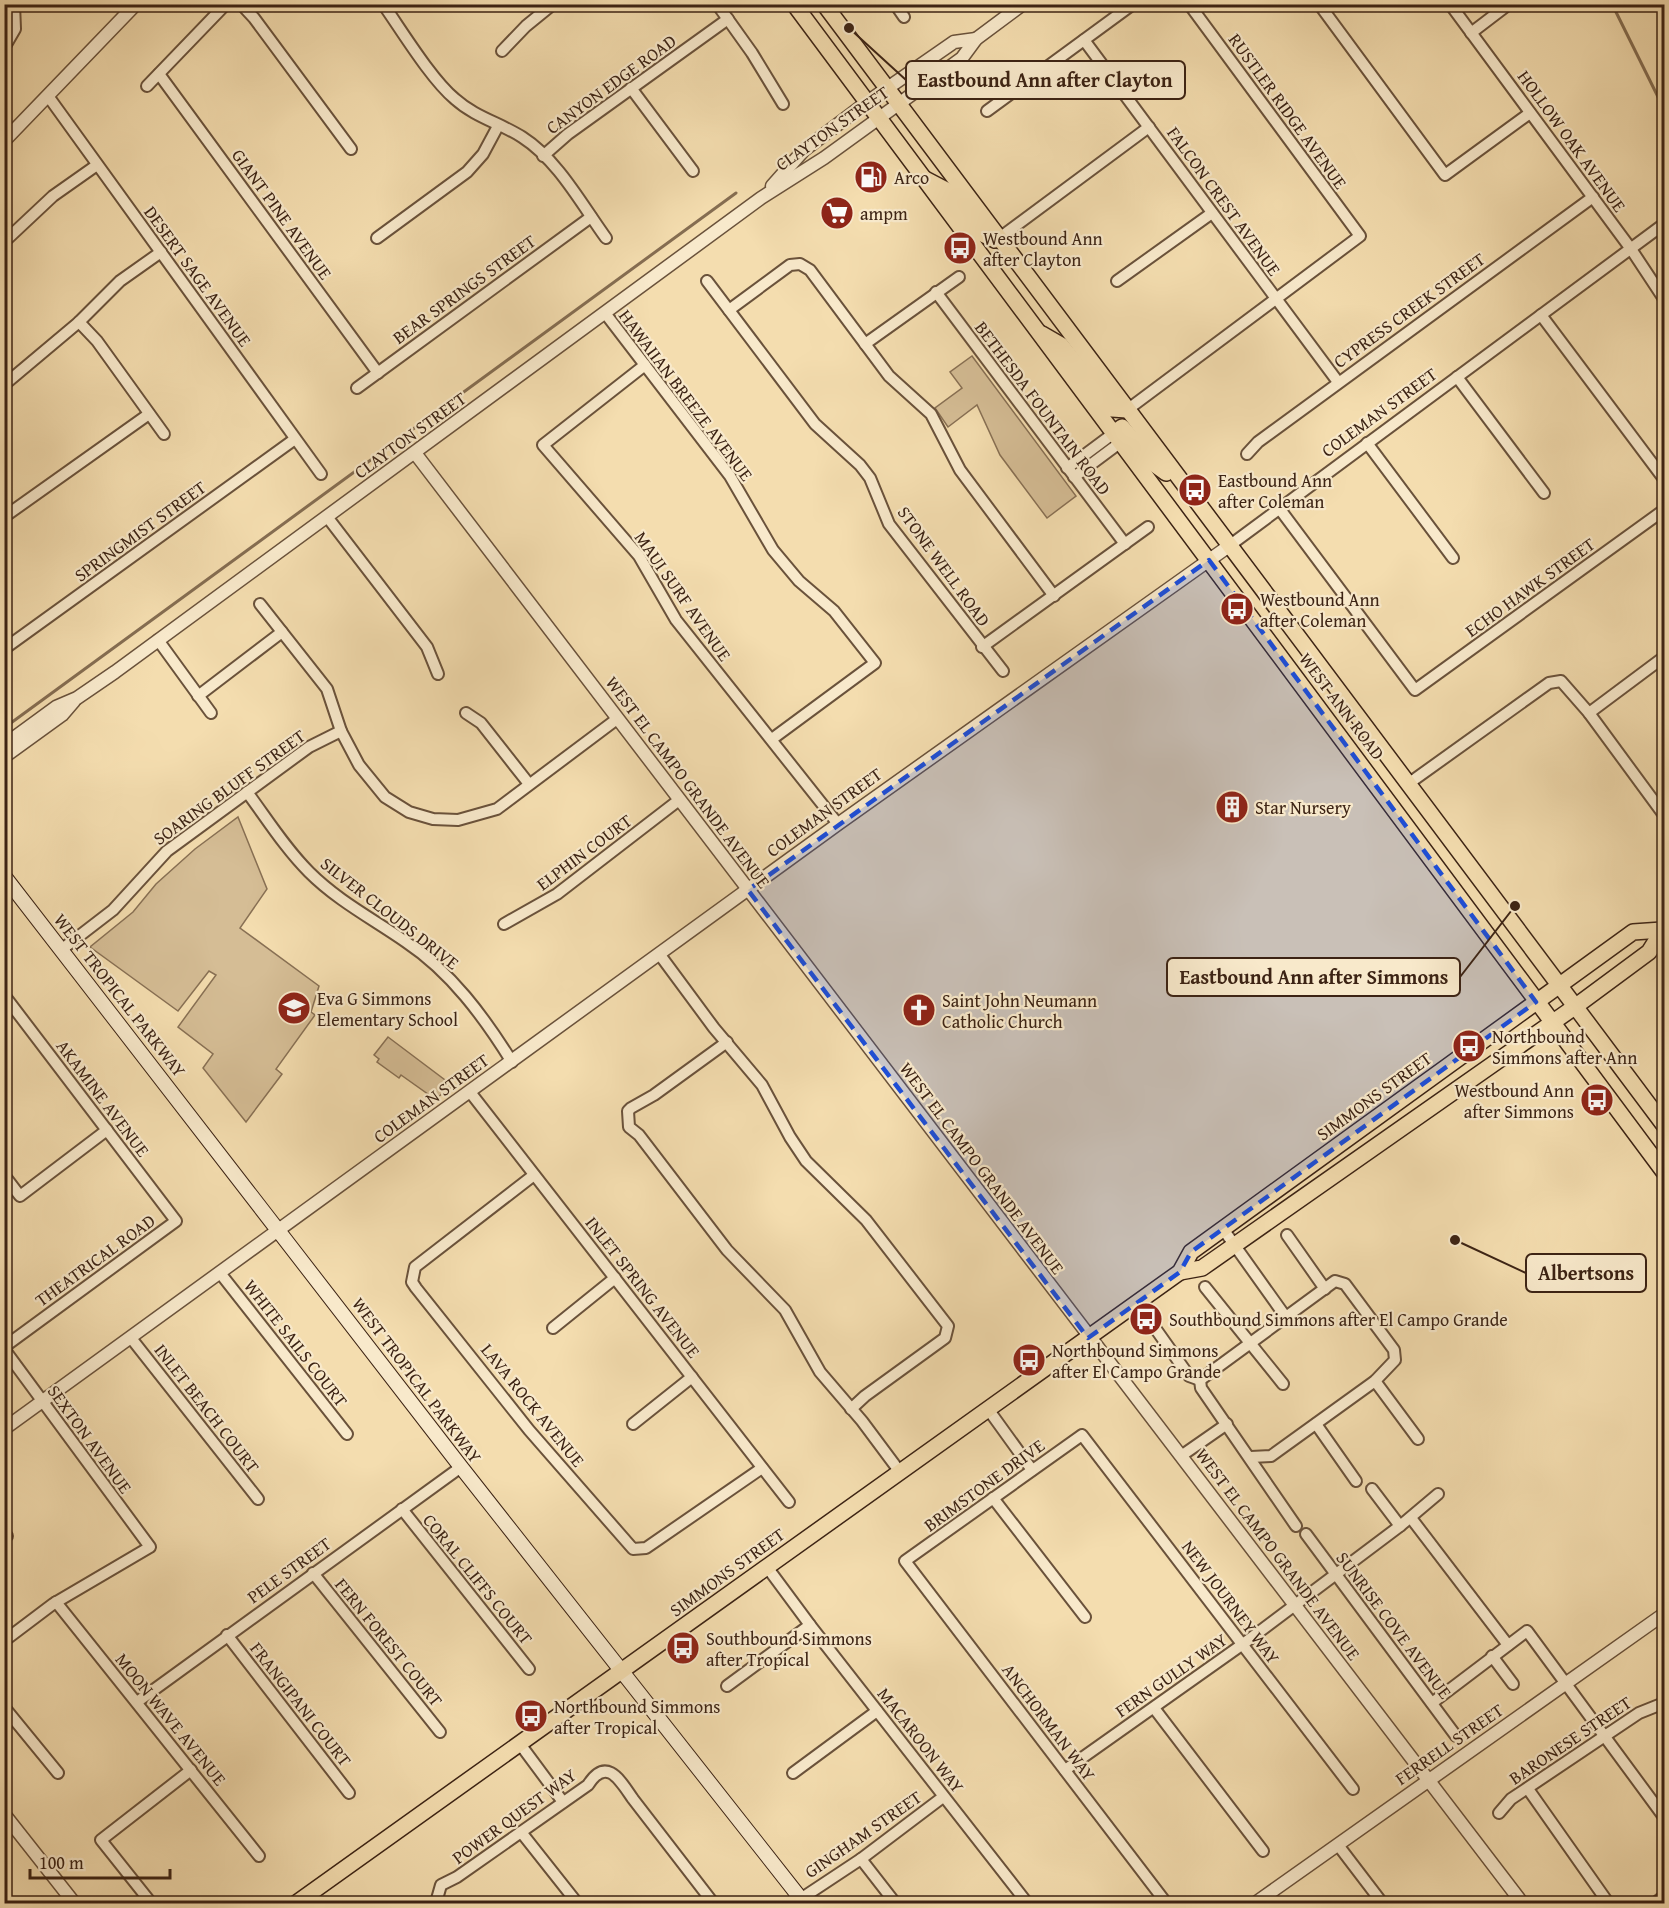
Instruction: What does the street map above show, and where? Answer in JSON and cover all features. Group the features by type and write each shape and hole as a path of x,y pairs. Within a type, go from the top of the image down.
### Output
{"main road":[{"name":"WEST ANN ROAD","path":"794,4 1665,1172"},
{"name":"WEST ANN ROAD","path":"824,4 886,91 1665,1125"},
{"path":"922,178 946,190 987,238 992,241 998,239"},
{"path":"1037,331 1061,345 1112,409 1127,410"},
{"path":"1117,438 1122,427 1155,465 1185,488"},
{"path":"1388,800 1408,784"},
{"name":"WEST TROPICAL PARKWAY","path":"4,876 799,1902"},
{"name":"SIMMONS STREET","path":"1180,1272 1191,1252 1633,932 1663,929"},
{"name":"SIMMONS STREET","path":"298,1903 1180,1272 1202,1268 1576,1006 1649,952 1663,929"}],"street":[{"path":"4,48 15,29 14,4"},
{"path":"4,141 136,4"},
{"path":"147,86 226,4"},
{"path":"241,4 254,18 351,149"},
{"path":"383,4 454,98 482,118 521,136 543,156 606,238"},
{"path":"502,51 526,26 553,4"},
{"path":"717,4 783,104"},
{"path":"895,4 904,17"},
{"name":"CLAYTON STREET","path":"4,745 56,707 77,698 158,640 328,518 761,198 814,164 962,58 976,39 1023,4"},
{"path":"987,111 1133,4"},
{"name":"RUSTLER RIDGE AVENUE","path":"1189,4 1360,236 1275,298"},
{"path":"1319,4 1445,175 1530,113"},
{"name":"HOLLOW OAK AVENUE","path":"1450,4 1631,249 1665,299"},
{"path":"1471,33 1509,4"},
{"name":"CANYON EDGE ROAD","path":"543,156 568,134 728,19"},
{"name":"CLAYTON STREET","path":"761,198 804,150 954,42 976,39"},
{"name":"FALCON CREST AVENUE","path":"1084,40 1338,382"},
{"name":"GIANT PINE AVENUE","path":"159,74 378,373"},
{"path":"631,88 693,171"},
{"name":"DESERT SAGE AVENUE","path":"48,96 321,474"},
{"path":"377,238 467,172 483,154 498,126"},
{"path":"998,239 1149,127"},
{"path":"804,150 814,164"},
{"path":"4,242 53,196 97,165"},
{"name":"CYPRESS CREEK STREET","path":"1247,454 1258,442 1338,382 1593,197"},
{"path":"1117,281 1212,213"},
{"name":"BEAR SPRINGS STREET","path":"357,388 591,217"},
{"name":"COLEMAN STREET","path":"4,1429 838,824 1209,560 1665,224"},
{"path":"4,385 79,322 120,281 161,252"},
{"path":"729,310 790,265 800,264 810,270 889,376 931,414 960,471 1054,596"},
{"path":"865,344 958,277"},
{"name":"STONE WELL ROAD","path":"707,280 815,424 860,465 870,478 889,524 982,647 1003,671"},
{"name":"BETHESDA FOUNTAIN ROAD","path":"936,292 1125,544"},
{"path":"1127,410 1275,298"},
{"name":"HAWAIIAN BREEZE AVENUE","path":"605,313 730,476 773,550 799,581 834,611 875,663 772,740"},
{"path":"1542,315 1665,479"},
{"path":"79,322 97,341 164,434"},
{"name":"MAUI SURF AVENUE","path":"645,366 543,445 639,556 676,620 838,824"},
{"path":"1457,377 1544,493"},
{"path":"4,518 149,414"},
{"path":"1067,468 1117,438"},
{"path":"1074,477 1117,438"},
{"name":"SPRINGMIST STREET","path":"4,649 296,439"},
{"path":"1367,443 1453,558"},
{"name":"WEST EL CAMPO GRANDE AVENUE","path":"415,453 1088,1338 1181,1456 1523,1904"},
{"name":"ECHO HAWK STREET","path":"1279,508 1415,690 1665,510"},
{"path":"328,518 427,647 438,674"},
{"path":"982,647 1148,527"},
{"path":"260,604 327,689 341,731 359,765 385,797 409,812 434,819 458,820 497,809 617,719"},
{"path":"198,696 282,632"},
{"path":"158,640 211,713"},
{"path":"1589,712 1665,657"},
{"path":"1408,784 1550,683 1561,681 1568,685 1589,712 1665,815"},
{"name":"CLAYTON STREET","path":"4,757 62,715 77,698"},
{"path":"466,713 480,723 529,784"},
{"name":"SOARING BLUFF STREET","path":"61,950 113,910 167,851 309,747 341,731"},
{"name":"SILVER CLOUDS DRIVE","path":"247,792 292,853 310,872 360,914 407,942 449,979 481,1015 512,1062"},
{"name":"ELPHIN COURT","path":"504,924 556,894 679,800"},
{"path":"660,955 762,1085 790,1137 806,1161 866,1220 945,1322 947,1331 945,1338 865,1395 851,1409"},
{"name":"AKAMINE AVENUE","path":"4,995 176,1221"},
{"path":"727,1042 654,1095 631,1108 628,1119 629,1128 639,1135 727,1250 785,1310 820,1372 900,1472"},
{"name":"INLET SPRING AVENUE","path":"470,1092 789,1503"},
{"path":"4,1175 20,1196 107,1130"},
{"name":"LAVA ROCK AVENUE","path":"534,1175 420,1263 413,1274 412,1282 416,1288 529,1430 627,1544 639,1550 762,1468"},
{"name":"THEATRICAL ROAD","path":"4,1348 176,1221"},
{"path":"1223,1229 1286,1316"},
{"path":"1287,1235 1325,1288"},
{"name":"WHITE SAILS COURT","path":"220,1273 346,1434"},
{"path":"553,1328 615,1278"},
{"path":"1200,1380 1325,1288 1340,1281 1394,1350 1395,1360 1375,1381 1271,1456 1251,1457"},
{"path":"1205,1287 1224,1315 1252,1342 1283,1384"},
{"path":"1155,1328 1189,1376 1200,1380"},
{"name":"INLET BEACH COURT","path":"131,1338 258,1499"},
{"name":"SEXTON AVENUE","path":"4,1348 150,1547 56,1602"},
{"path":"633,1424 692,1377"},
{"path":"1200,1380 1201,1388 1251,1457 1253,1467 1296,1526"},
{"path":"1375,1381 1418,1438"},
{"path":"988,1409 1032,1470"},
{"path":"1181,1456 1227,1424"},
{"path":"1316,1424 1356,1481"},
{"name":"BRIMSTONE DRIVE","path":"905,1561 1082,1435"},
{"name":"NEW JOURNEY WAY","path":"1082,1435 1353,1789"},
{"name":"PELE STREET","path":"136,1702 461,1467"},
{"path":"1372,1489 1400,1526"},
{"name":"FERN GULLY WAY","path":"1065,1770 1243,1644 1411,1518 1438,1494"},
{"path":"993,1498 1085,1617"},
{"name":"CORAL CLIFFS COURT","path":"402,1509 529,1669"},
{"path":"1411,1518 1509,1645"},
{"name":"SUNRISE COVE AVENUE","path":"1306,1534 1456,1736"},
{"name":"ANCHORMAN WAY","path":"905,1561 1167,1904"},
{"name":"MACAROON WAY","path":"767,1567 1028,1904"},
{"name":"FERN FOREST COURT","path":"313,1573 440,1732"},
{"path":"4,1641 56,1602"},
{"name":"MOON WAVE AVENUE","path":"56,1602 260,1856"},
{"name":"FERRELL STREET","path":"1254,1904 1428,1779 1665,1614"},
{"path":"728,1686 810,1625"},
{"path":"1432,1703 1527,1631 1568,1683 1665,1817"},
{"name":"FRANGIPANI COURT","path":"227,1635 349,1793"},
{"path":"1492,1656 1513,1684"},
{"name":"BARONESE STREET","path":"1499,1813 1503,1805 1639,1713 1665,1703"},
{"path":"4,1707 58,1773"},
{"path":"1154,1707 1263,1851"},
{"path":"793,1773 877,1711"},
{"path":"520,1744 563,1802"},
{"path":"152,1904 101,1840 191,1770"},
{"name":"POWER QUEST WAY","path":"439,1898 445,1882 588,1785 595,1774 600,1772 612,1773 623,1782 633,1799 714,1904"},
{"path":"1528,1789 1610,1904"},
{"name":"GINGHAM STREET","path":"799,1902 943,1797"},
{"path":"4,1814 75,1904"},
{"path":"521,1832 578,1904"},
{"path":"1338,1845 1383,1904"},
{"path":"861,1859 896,1904"},
{"path":"1654,1904 1665,1896"}],"highlighted area":[{"path":"1209,560 1536,1002 1191,1252 1180,1272 1088,1338 748,890"}],"shaded area":[{"path":"972,356 1076,496 1047,518 1000,455 977,405 948,427 935,408 962,388 950,372"},
{"path":"238,817 267,889 240,928 319,986 311,1012 315,1015 276,1069 282,1074 246,1122 203,1068 213,1054 178,1027 216,975 209,971 178,1011 90,947 133,912 156,884 195,849"},
{"path":"388,1037 453,1086 435,1099 401,1075 399,1078 377,1062 379,1059 374,1055"}],"waterway":[{"path":"1612,4 1664,109"},
{"path":"4,728 736,193"}],"place":[{"name":"Eastbound Ann after Clayton","path":"849,28"},
{"name":"Arco","path":"871,177"},
{"name":"ampm","path":"837,213"},
{"name":"Westbound Ann after Clayton","path":"960,248"},
{"name":"Eastbound Ann after Coleman","path":"1195,490"},
{"name":"Westbound Ann after Coleman","path":"1237,609"},
{"name":"Star Nursery","path":"1232,807"},
{"name":"Eastbound Ann after Simmons","path":"1515,906"},
{"name":"Eva G Simmons Elementary School","path":"294,1008"},
{"name":"Saint John Neumann Catholic Church","path":"919,1010"},
{"name":"Northbound Simmons after Ann","path":"1469,1046"},
{"name":"Westbound Ann after Simmons","path":"1597,1100"},
{"name":"Albertsons","path":"1455,1240"},
{"name":"Southbound Simmons after El Campo Grande","path":"1146,1319"},
{"name":"Northbound Simmons after El Campo Grande","path":"1029,1360"},
{"name":"Southbound Simmons after Tropical","path":"683,1648"},
{"name":"Northbound Simmons after Tropical","path":"531,1716"}]}
